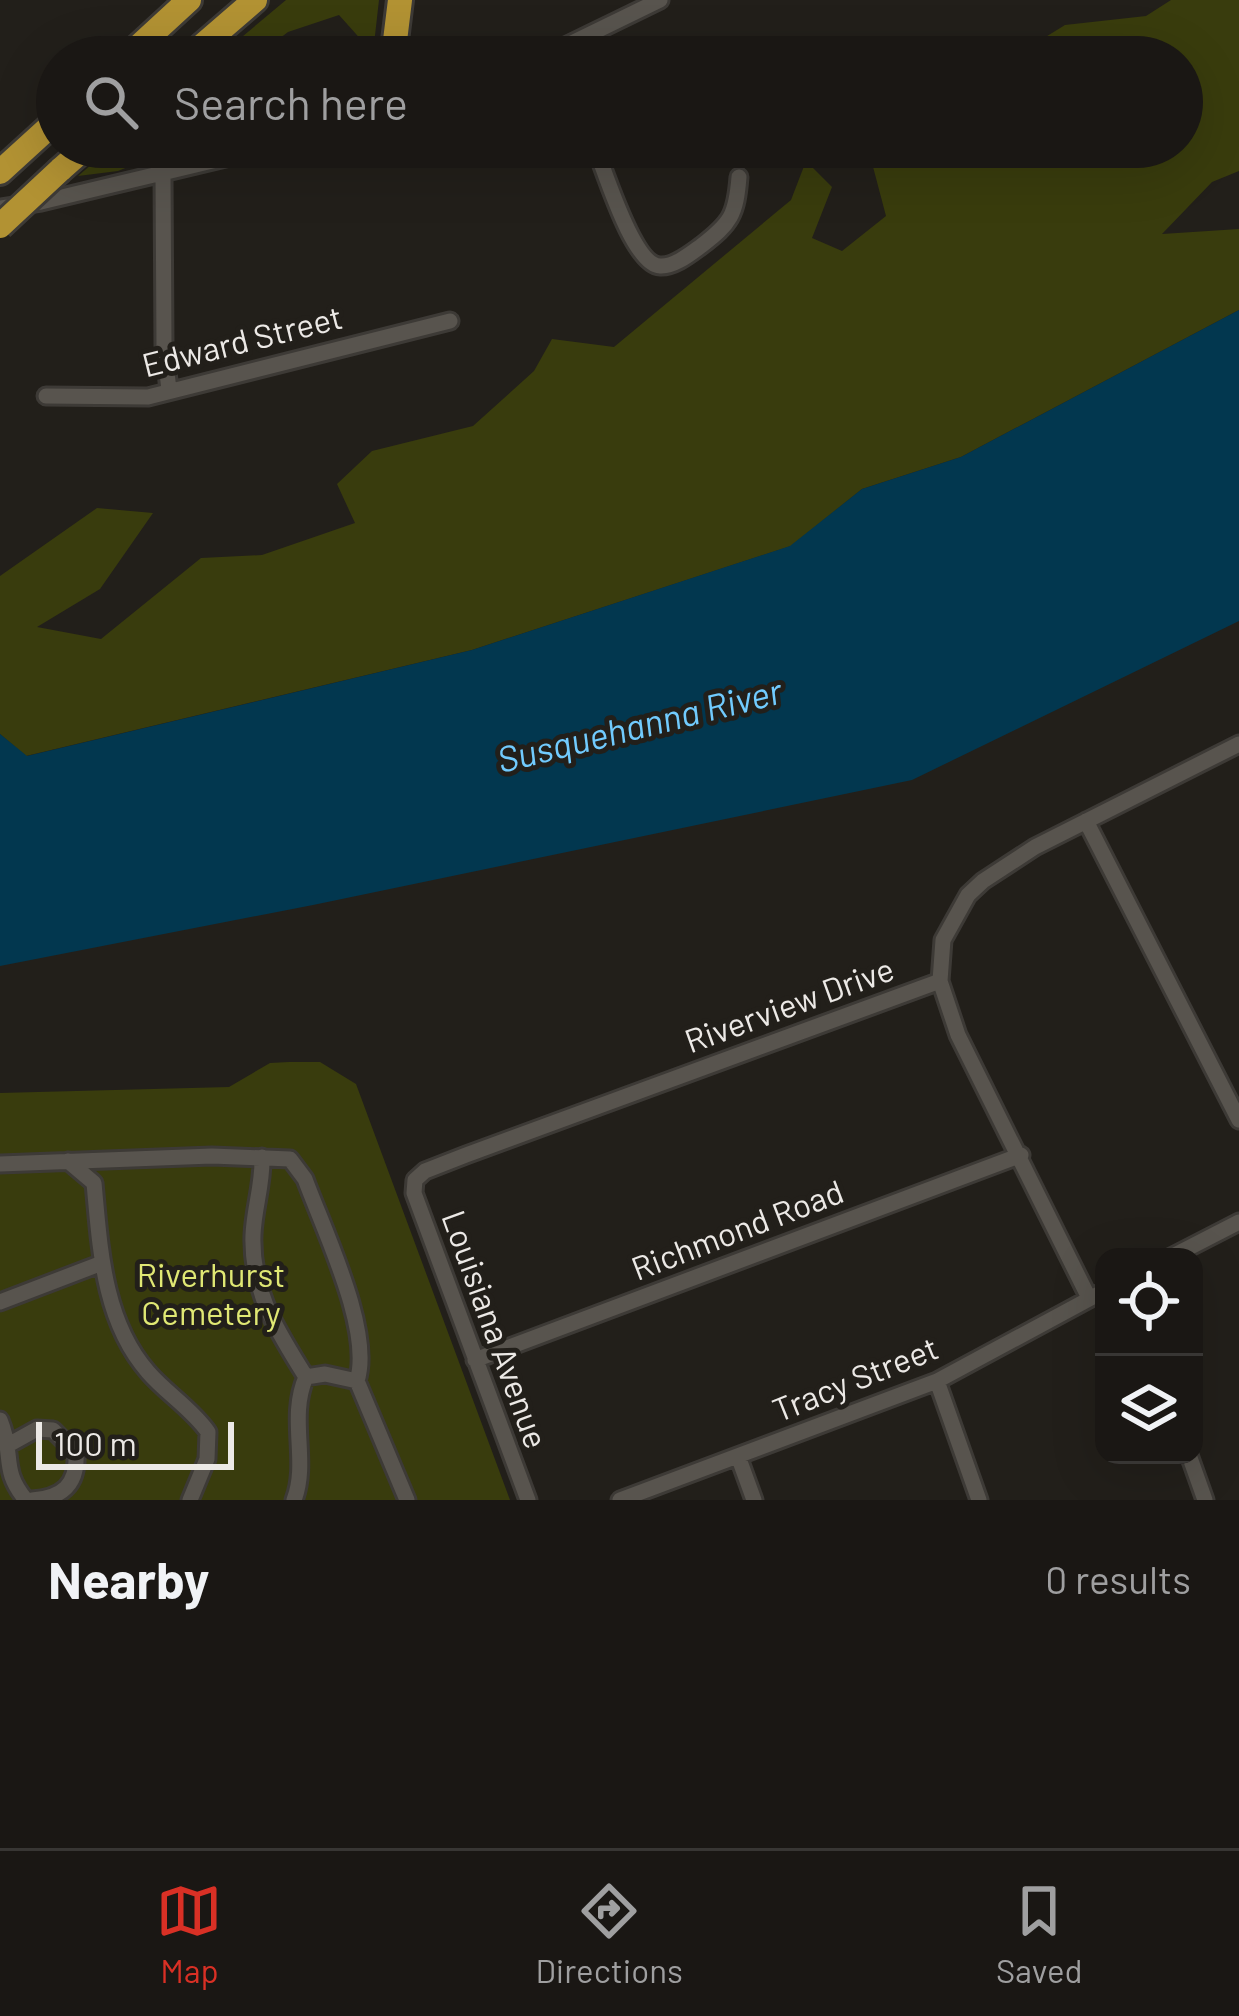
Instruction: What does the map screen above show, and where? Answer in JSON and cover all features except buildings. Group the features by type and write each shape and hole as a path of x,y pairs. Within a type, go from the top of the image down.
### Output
{"highway":[{"path":"150,36 190,0"},
{"path":"213,36 255,0"},
{"path":"396,36 400,0"},
{"path":"0,172 36,139"},
{"path":"0,226 62,168"}],"street":[{"path":"590,36 660,0"},
{"path":"0,208 190,168"},
{"path":"604,168 642,256 662,266 688,256 730,221 739,177"},
{"path":"163,175 164,346 169,391"},
{"name":"Edward Street","path":"46,396 124,398 169,391 450,321"},
{"name":"Riverview Drive","path":"416,1178 488,1147 940,981 944,940 968,895 1035,848 1239,744"},
{"path":"1086,821 1239,1120"},
{"path":"940,981 958,1035 1095,1290"},
{"name":"Richmond Road","path":"475,1360 1021,1154"},
{"path":"262,1157 253,1232 256,1285 277,1333 306,1377"},
{"path":"111,1159 94,1183 101,1263 136,1358 208,1432 207,1459 190,1500"},
{"path":"0,1164 290,1159 305,1179 360,1332 363,1362 357,1382 406,1500"},
{"path":"68,1161 94,1183"},
{"name":"Louisiana Avenue","path":"416,1178 414,1193 528,1500"},
{"path":"1188,1248 1239,1222"},
{"path":"0,1302 101,1263"},
{"name":"Tracy Street","path":"620,1500 937,1381 1095,1295"},
{"path":"306,1377 326,1374 357,1382"},
{"path":"293,1500 298,1485 296,1405 306,1377"},
{"path":"937,1381 980,1500"},
{"path":"0,1420 10,1444 5,1467 11,1485 29,1500 64,1492 77,1469 76,1453 53,1430 37,1429 10,1444"},
{"path":"738,1456 754,1500"},
{"path":"1193,1464 1205,1500"}],"green space":[{"path":"286,0 379,0 375,36 358,36 339,15 283,36 243,36"},
{"path":"1171,0 1239,0 1239,171 1212,182 1162,234 1239,229 1239,310 961,457 862,489 791,546 472,650 26,756 0,734 0,576 97,508 153,513 100,589 37,627 101,639 201,558 262,555 355,523 337,484 372,451 473,426 534,371 552,339 614,347 791,200 803,168 813,168 832,187 812,238 842,251 886,216 873,168 1203,168 1203,36 1047,36 1065,25 1146,16"},
{"path":"87,168 125,168 118,171 78,176"},
{"name":"Riverhurst Cemetery","path":"320,1062 356,1084 510,1500 0,1500 0,1093 229,1087 270,1063"}],"water":[{"name":"Susquehanna River","path":"1239,310 1239,621 912,780 0,966 0,734 27,756 472,650 790,546 862,489 961,457"}]}
